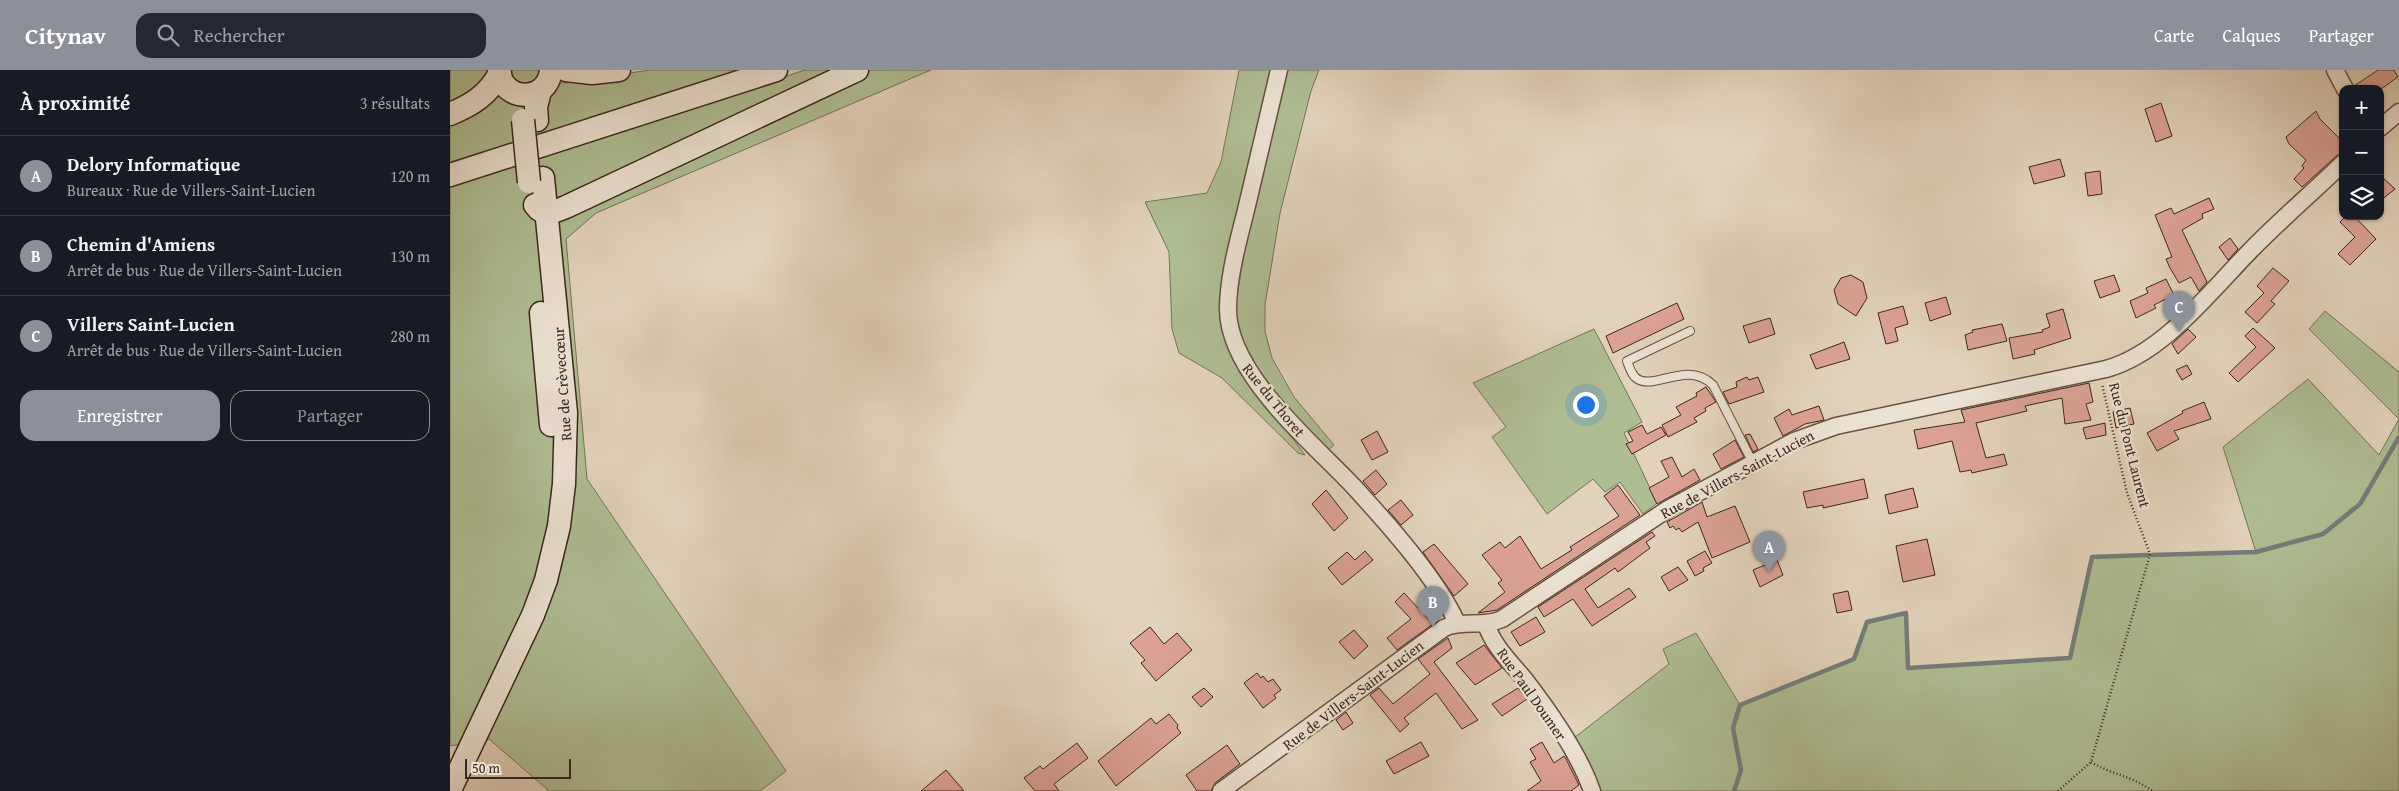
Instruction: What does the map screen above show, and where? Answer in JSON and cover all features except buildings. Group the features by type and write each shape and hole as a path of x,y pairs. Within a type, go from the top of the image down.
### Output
{"main road":[{"name":"Rue de Crèvecœur","path":"507,668 538,562 550,483 549,398 530,120 540,91 548,82 551,70"},
{"path":"566,70 592,73 618,70"},
{"path":"450,176 776,70"},
{"path":"547,213 594,195 857,70"},
{"name":"Rue de Crèvecœur","path":"500,72 504,85 514,93 530,120"},
{"path":"450,114 479,99 492,86 500,72"},
{"path":"514,93 529,95 540,91"},
{"name":"Rue de Crèvecœur","path":"450,790 507,668 534,616 556,544 564,484 565,393 547,213 534,184"}],"street":[{"name":"Rue du Thoret","path":"1279,70 1234,261 1228,312 1233,342 1241,360 1258,383 1312,445 1355,488 1401,542 1443,597 1457,624"},
{"path":"2335,70 2343,85"},
{"path":"2384,125 2399,112"},
{"name":"Rue de Villers-Saint-Lucien","path":"1221,791 1444,628 1457,624 1486,624 1511,614 1656,516 1794,442 1836,426 2099,370 2129,361 2174,328 2250,251 2339,167"},
{"name":"Rue Paul Doumer","path":"1486,624 1495,642 1549,713 1583,770 1592,791"}],"lane":[{"path":"1690,330 1627,361 1631,370 1636,378 1645,382 1686,374 1706,378 1713,385 1753,463"}],"path":[{"name":"Rue du Pont Laurent","path":"2091,762 2150,554 2127,492 2099,370"},
{"path":"2058,791 2091,762 2099,767 2138,780 2152,791"}],"green space":[{"path":"450,70 548,70 557,84 650,70 748,70 559,151 805,70 847,70 578,194 563,196 564,213 868,70 931,70 596,213 566,239 587,479 786,771 760,791 549,791 489,739 450,746"},
{"path":"1239,70 1272,70 1224,333 1232,358 1305,455 1298,453 1222,378 1179,353 1172,329 1169,252 1145,202 1207,193 1221,162"},
{"path":"1284,70 1319,70 1311,91 1280,213 1265,305 1265,331 1272,358 1294,397 1334,445 1325,453 1261,378 1237,335 1235,305 1253,204"},
{"path":"2325,311 2399,372 2399,419 2309,329"},
{"path":"1594,329 1642,422 1624,433 1657,503 1643,514 1620,482 1605,492 1593,479 1547,514 1492,437 1506,427 1473,383"},
{"path":"2308,379 2379,455 2399,419 2399,791 1598,791 1574,738 1669,664 1663,649 1696,633 1740,705 1854,659 1867,622 1906,613 1908,668 2070,658 2092,557 2256,552 2223,447"}],"waterway":[{"path":"2152,555 2256,552 2323,534 2360,504 2399,437"},
{"path":"1734,791 1741,770 1733,728 1740,705 1854,659 1867,622 1906,613 1908,668 2070,658 2092,557 2148,555"}],"place":[{"name":"Villers Saint-Lucien","path":"2179,332"},
{"name":"Delory Informatique","path":"1769,572"},
{"name":"Chemin d'Amiens","path":"1433,627"}]}
